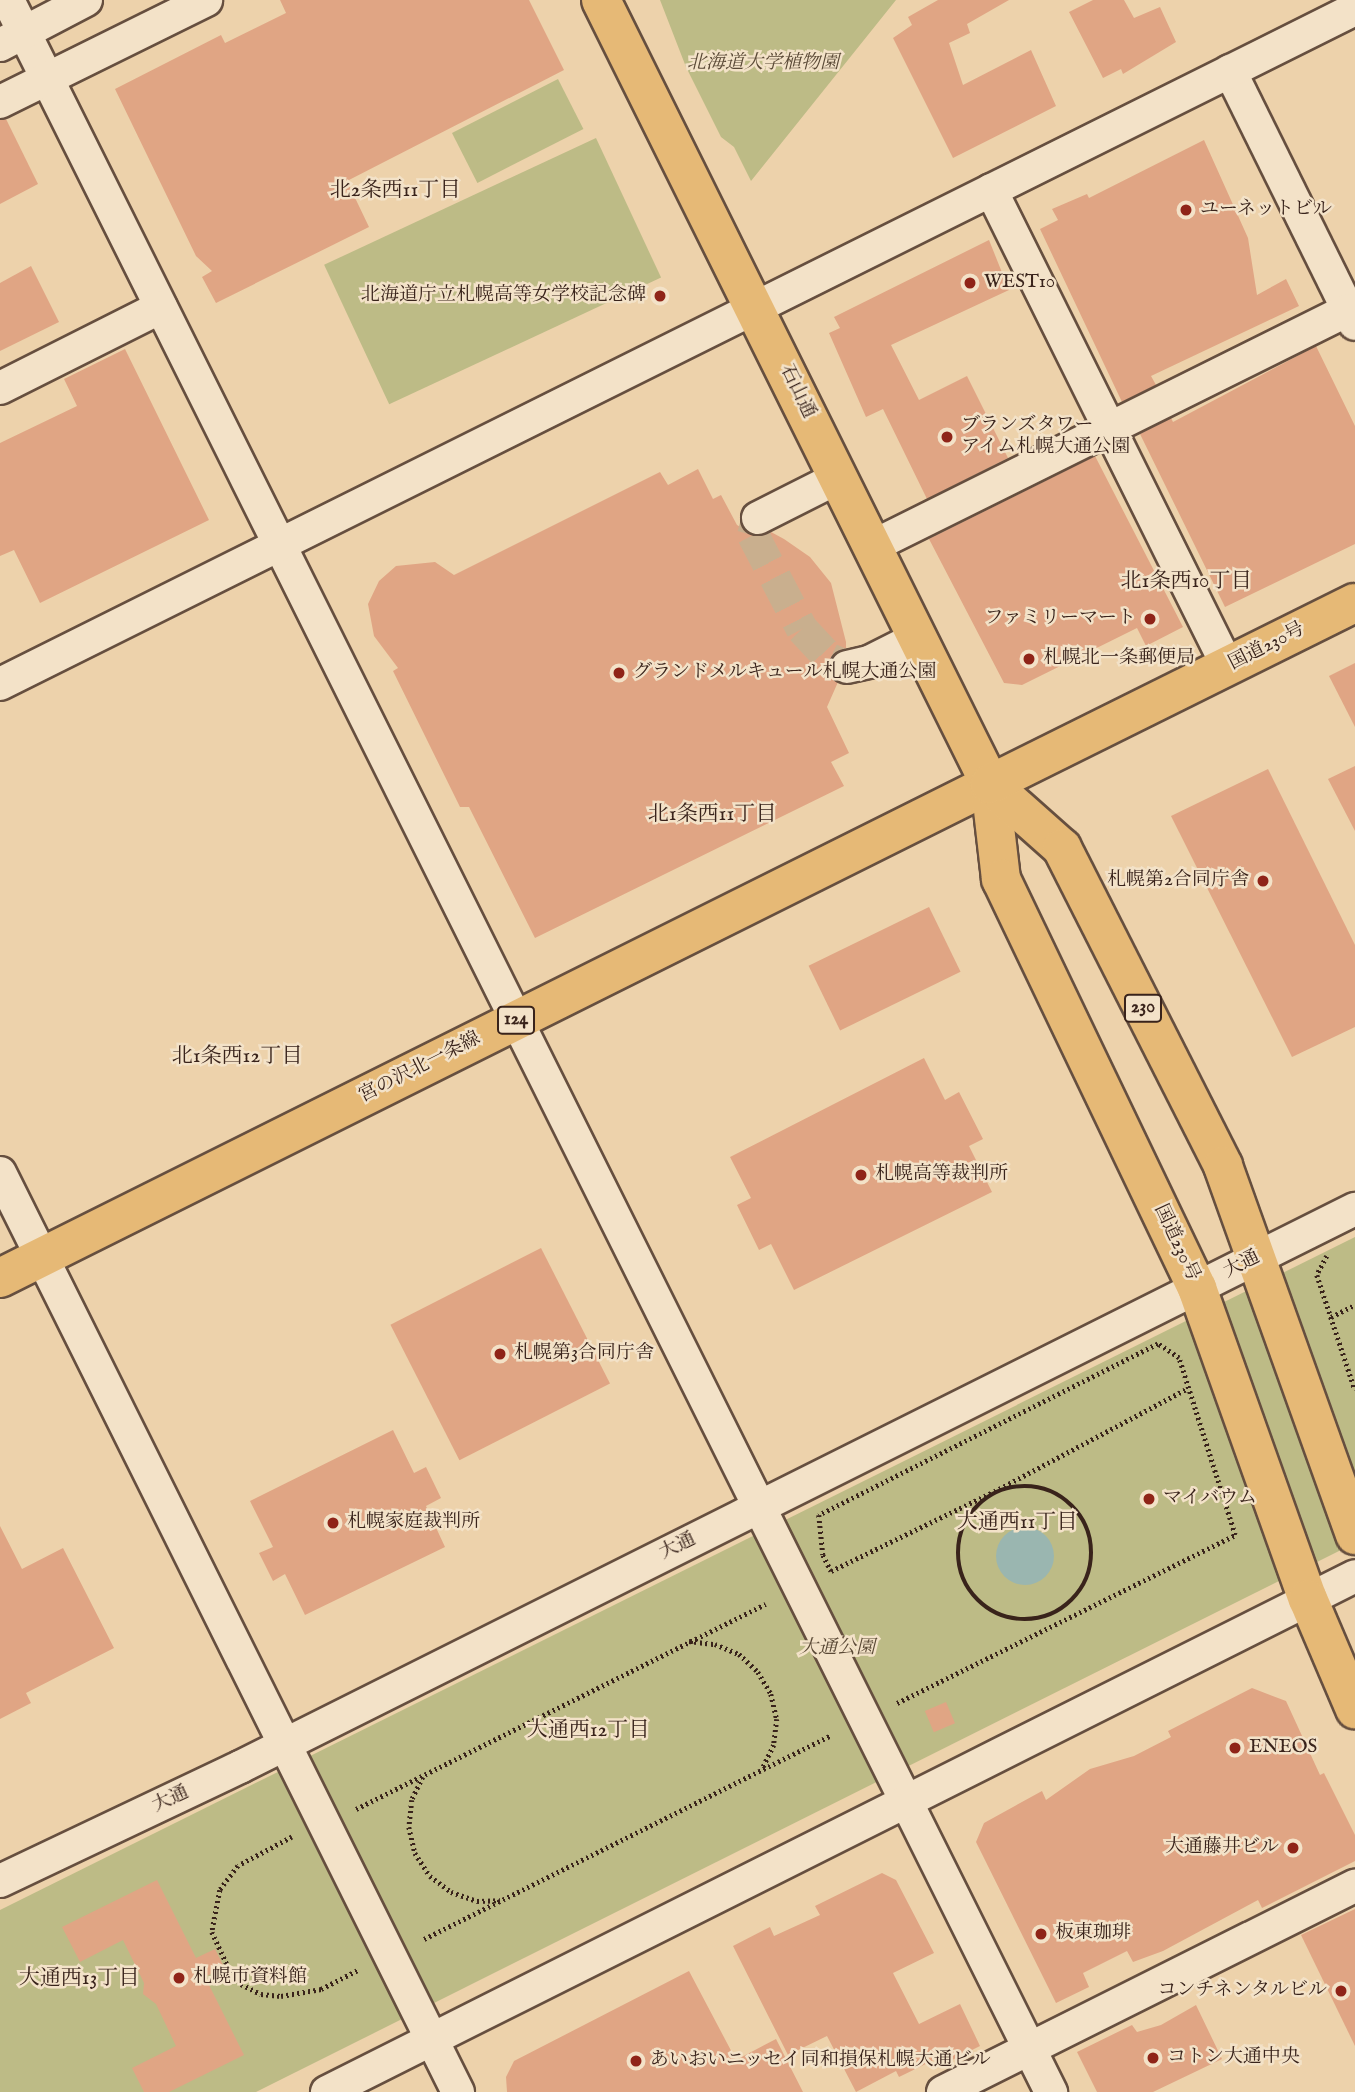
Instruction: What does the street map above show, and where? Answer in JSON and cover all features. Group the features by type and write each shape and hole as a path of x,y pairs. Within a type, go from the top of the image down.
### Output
{"main road":[{"name":"石山通","path":"601,0 990,784"},
{"name":"国道230号","path":"1355,603 990,784 1001,879 1197,1288 1308,1599 1355,1709"},
{"name":"宮の沢北一条線","path":"0,1278 990,784"},
{"name":"230","path":"990,784 1062,848 1223,1166 1355,1535"}],"street":[{"path":"8,0 12,38 47,78 1051,2092"},
{"path":"12,38 86,0"},
{"path":"0,102 206,0"},
{"path":"0,684 1355,9"},
{"path":"873,546 1351,317 1230,71"},
{"path":"991,190 1228,667"},
{"path":"0,388 161,307"},
{"path":"758,518 839,477"},
{"path":"847,667 869,662 919,637"},
{"path":"0,1173 458,2092"},
{"name":"大通","path":"0,1881 285,1744 1355,1209"},
{"path":"327,2092 1355,1576"},
{"path":"943,2092 1355,1886"}],"path":[{"path":"1331,1248 1317,1275 1355,1390"},
{"path":"1331,1317 1355,1305"},
{"path":"897,1703 1235,1535 1179,1358 1158,1344 820,1515 823,1555 831,1571 999,1489 1188,1388"},
{"path":"1043,1488 1062,1497 1079,1512 1088,1531 1091,1563 1079,1593 1063,1608 1043,1618 1020,1620 999,1615 979,1603 966,1585 958,1564 959,1541 967,1520 999,1489 1043,1488"},
{"path":"356,1809 766,1604"},
{"path":"689,1642 715,1644 739,1654 758,1672 771,1694 777,1719 774,1745 763,1769"},
{"path":"424,1939 830,1735"},
{"path":"423,1776 410,1814 415,1853 430,1876 451,1892 477,1901 504,1900"},
{"path":"292,1837 238,1866 220,1889 212,1932 228,1966 241,1984 261,1994 281,1996 321,1989 358,1970"}],"green space":[{"name":"北海道大学植物園","path":"660,0 896,0 751,181 734,147 721,137 686,67"},
{"path":"558,79 583,129 477,183 452,133"},
{"path":"596,138 661,278 389,404 324,265"},
{"name":"大通公園","path":"1355,1237 1355,1543 256,2092 0,2092 0,1910"}],"water":[{"path":"1019,1527 1031,1527 1046,1535 1054,1550 1054,1562 1046,1577 1031,1585 1019,1585 1004,1577 996,1562 996,1550 1004,1535"}],"building":[{"path":"280,0 529,0 564,70 347,181 369,227 216,303 202,277 212,271 196,256 115,89 221,35 225,43 286,13"},
{"path":"938,0 1009,0 967,24 970,33 949,43 963,85 1031,50 1056,106 953,158 893,38 912,25 908,17"},
{"path":"1093,0 1124,0 1134,18 1160,7 1176,42 1123,74 1121,69 1103,78 1069,12"},
{"path":"6,119 38,184 0,204 0,120"},
{"path":"1204,140 1248,238 1257,295 1286,279 1299,306 1151,376 1156,385 1122,402 1040,229 1058,220 1052,209 1087,194 1089,198"},
{"path":"989,240 1009,290 891,345 919,400 967,376 1008,458 927,499 883,409 866,417 829,333 840,328 834,317"},
{"path":"31,266 59,322 0,351 0,283"},
{"path":"1316,346 1355,426 1355,544 1225,607 1140,434 1171,418 1173,422"},
{"path":"125,349 209,520 40,603 14,550 0,556 0,443 77,406 64,379"},
{"path":"1095,456 1183,627 1146,646 1137,628 1022,685 1004,683 929,539"},
{"path":"698,469 713,499 721,495 737,525 756,536 771,532 784,539 810,557 831,583 846,648 829,662 829,672 838,682 827,707 849,753 831,762 844,786 535,938 469,807 460,807 393,671 398,668 374,636 368,604 379,581 396,566 435,562 454,575 660,472 668,485"},
{"path":"1355,663 1355,727 1329,676"},
{"path":"1355,766 1355,831 1328,779"},
{"name":"札幌第2合同庁舎","path":"1268,769 1355,945 1355,1027 1292,1057 1171,816"},
{"path":"929,907 961,972 840,1030 809,966"},
{"name":"札幌高等裁判所","path":"924,1058 945,1100 959,1092 983,1139 969,1146 992,1192 794,1290 771,1244 759,1250 737,1205 751,1198 730,1157"},
{"name":"札幌第3合同庁舎","path":"541,1248 610,1383 459,1460 390,1325"},
{"path":"393,1430 414,1473 426,1467 441,1498 426,1506 445,1547 305,1615 285,1574 273,1581 259,1553 273,1547 250,1501"},
{"path":"0,1526 22,1569 63,1548 114,1648 26,1693 31,1703 0,1719"},
{"path":"1252,1688 1286,1701 1320,1775 1324,1773 1355,1835 1355,1861 1262,1908 1258,1900 1163,1951 1133,1962 1127,1951 1083,1973 1089,1987 1056,2003 976,1842 984,1823 1042,1791 1046,1800 1090,1769 1134,1756 1171,1737 1168,1731"},
{"path":"946,1702 955,1723 934,1732 925,1711"},
{"path":"882,1873 896,1880 934,1953 893,1973 919,2024 960,2004 980,2046 944,2064 940,2057 899,2077 896,2071 856,2092 827,2036 788,2055 733,1946 770,1927 774,1936 820,1915 815,1906"},
{"path":"157,1880 196,1958 215,1949 224,1967 205,1977 244,2055 169,2092 144,2092 132,2068 176,2046 156,2004 143,1994 144,1983 123,1940 80,1962 62,1927"},
{"name":"コンチネンタルビル","path":"1355,1909 1355,2046 1301,1935"},
{"path":"689,1971 736,2060 776,2039 803,2092 507,2092 506,2077 514,2061"},
{"path":"1196,2005 1222,2059 1153,2092 1097,2092 1077,2052 1132,2025 1137,2032 1161,2025"}],"tunnel":[{"path":"758,518 753,535 802,629 830,659 847,667"}],"place":[{"name":"ユーネットビル","path":"1186,210"},
{"name":"WEST10","path":"970,283"},
{"name":"北海道庁立札幌高等女学校記念碑","path":"660,296"},
{"name":"ブランズタワー アイム札幌大通公園","path":"947,437"},
{"name":"ファミリーマート","path":"1150,619"},
{"name":"札幌北一条郵便局","path":"1029,659"},
{"name":"グランドメルキュール札幌大通公園","path":"619,673"},
{"name":"札幌第2合同庁舎","path":"1263,881"},
{"name":"札幌高等裁判所","path":"861,1175"},
{"name":"札幌第3合同庁舎","path":"500,1354"},
{"name":"マイバウム","path":"1149,1499"},
{"name":"札幌家庭裁判所","path":"333,1523"},
{"name":"ENEOS","path":"1235,1748"},
{"name":"大通藤井ビル","path":"1293,1848"},
{"name":"板東珈琲","path":"1041,1934"},
{"name":"札幌市資料館","path":"179,1978"},
{"name":"コンチネンタルビル","path":"1341,1991"},
{"name":"コトン大通中央","path":"1153,2058"},
{"name":"あいおいニッセイ同和損保札幌大通ビル","path":"636,2061"}],"district":[{"name":"北2条西11丁目","path":"395,191"},
{"name":"北1条西10丁目","path":"1186,582"},
{"name":"北1条西11丁目","path":"712,815"},
{"name":"北1条西12丁目","path":"237,1057"},
{"name":"大通西11丁目","path":"1017,1523"},
{"name":"大通西12丁目","path":"588,1731"},
{"name":"大通西13丁目","path":"79,1979"}]}
